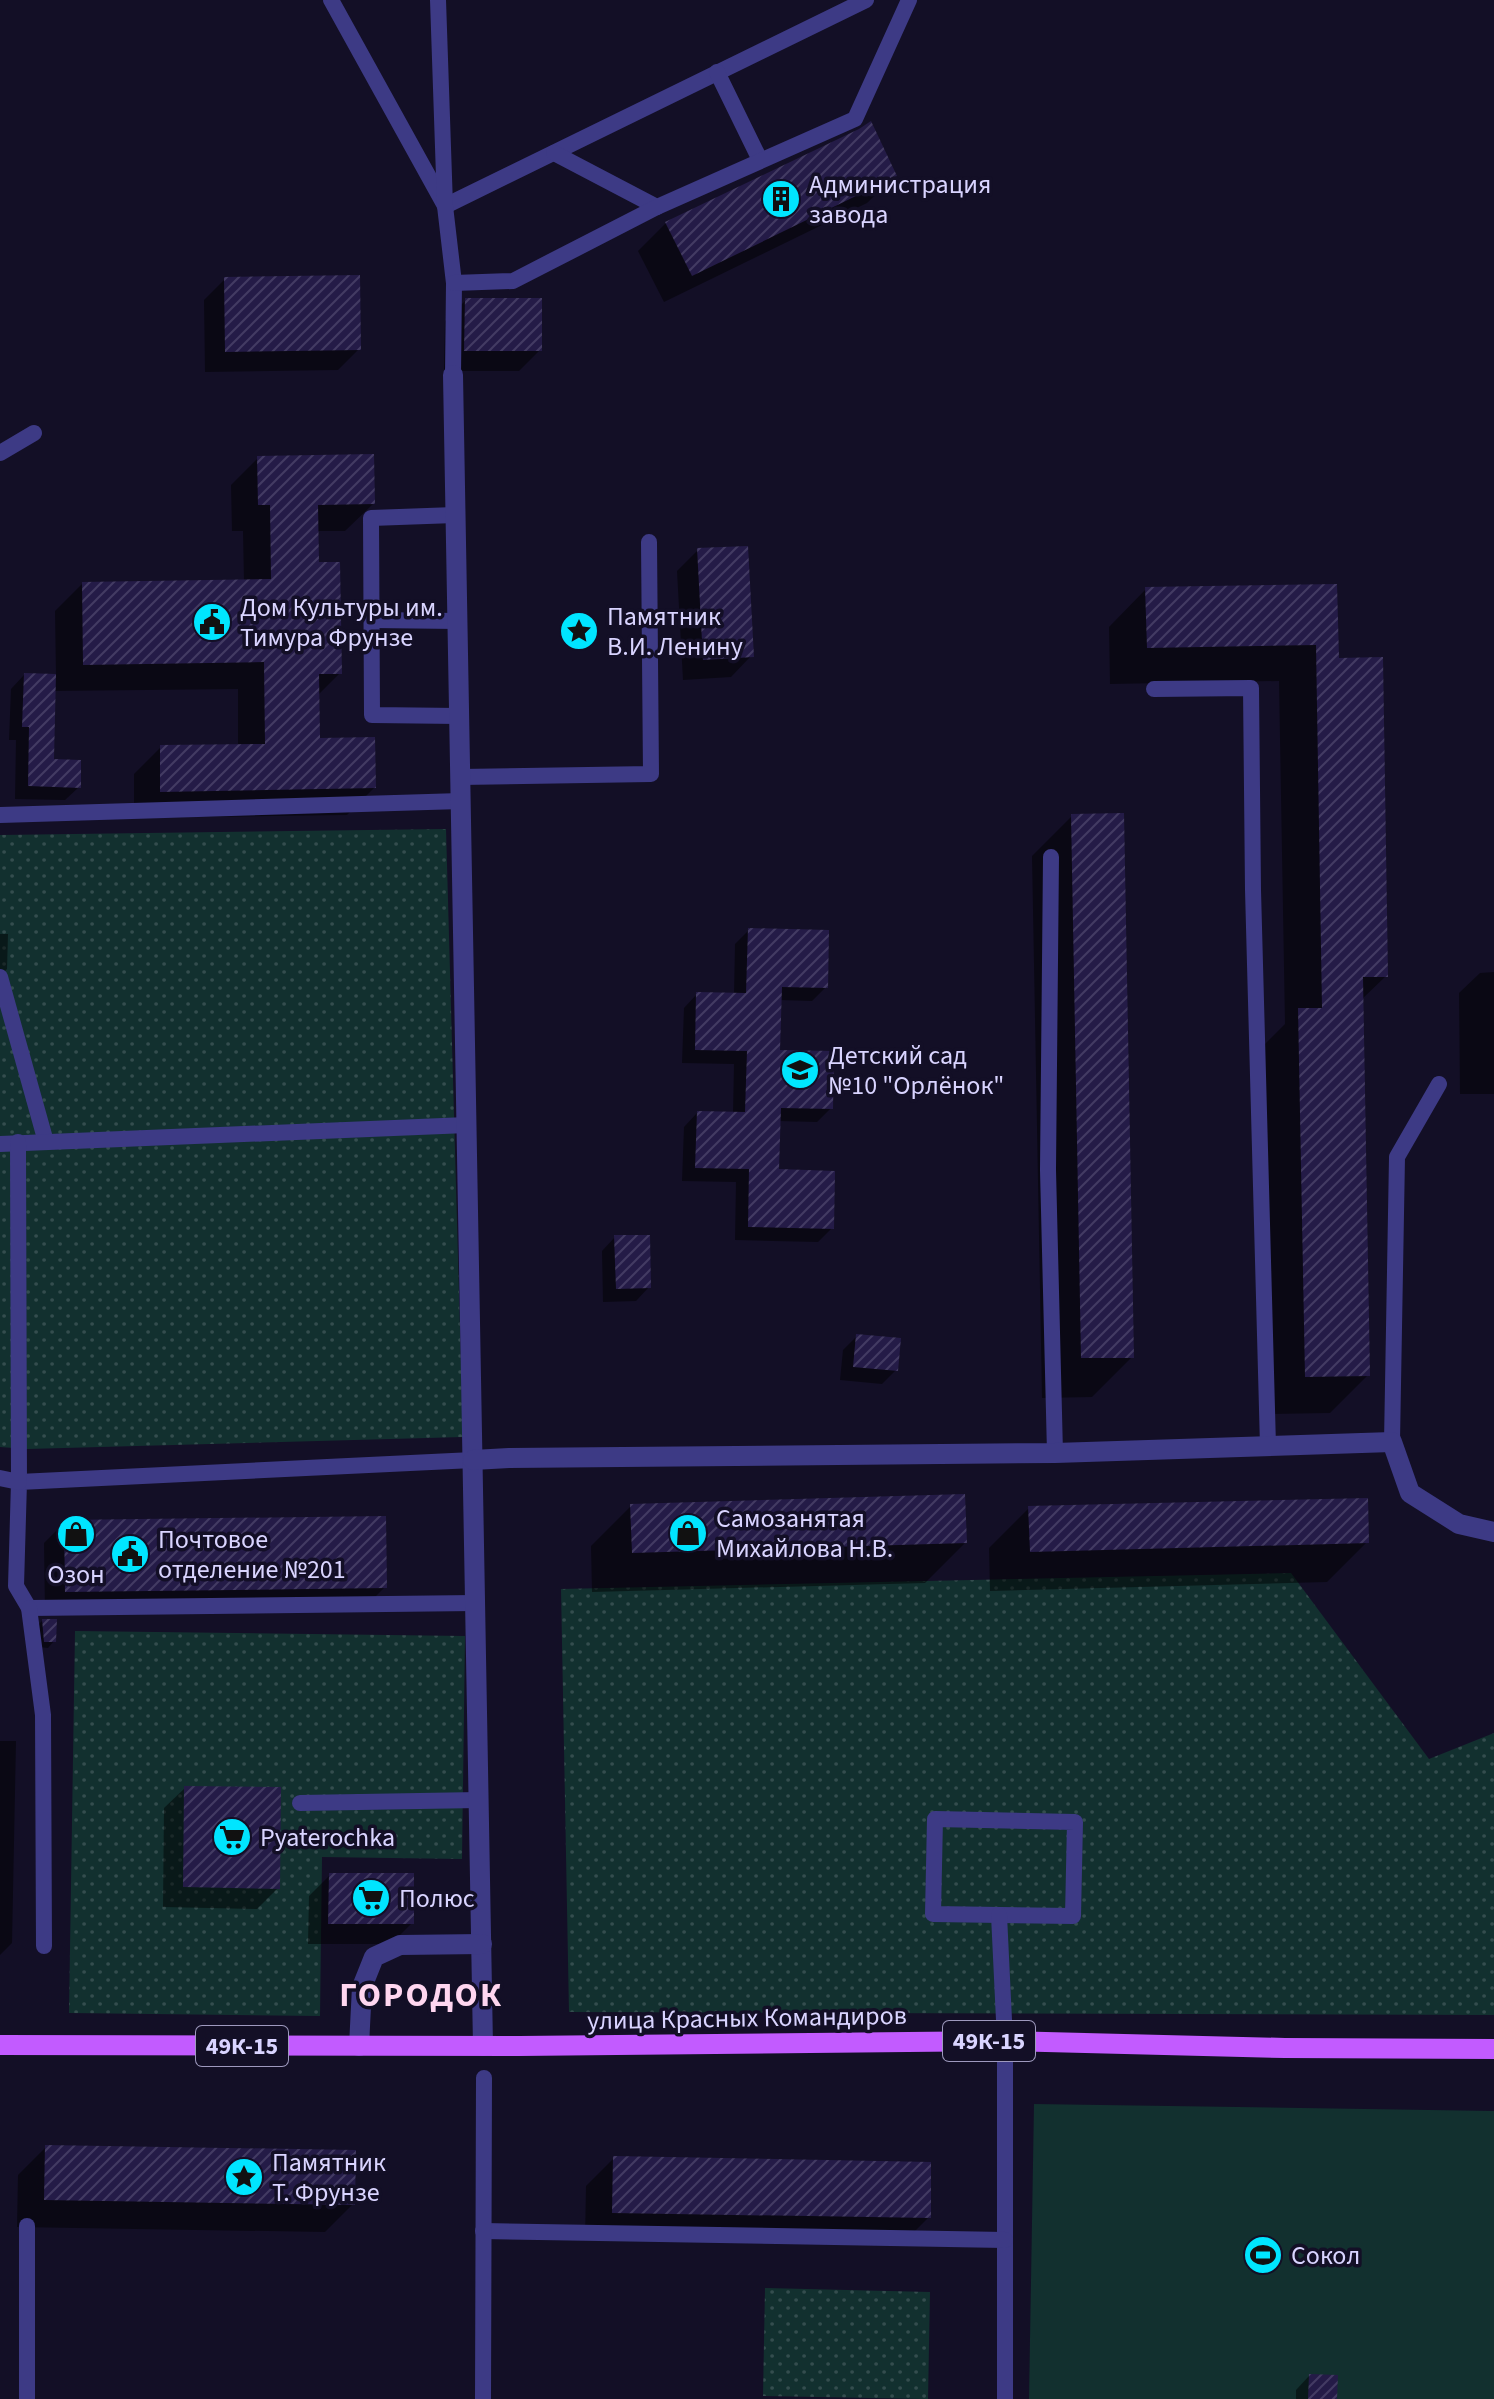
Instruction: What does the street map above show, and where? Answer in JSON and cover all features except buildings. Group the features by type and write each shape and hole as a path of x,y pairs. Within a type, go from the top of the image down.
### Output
{"main road":[{"name":"улица Красных Командиров","path":"0,2045 483,2046 1005,2041 1285,2048 1494,2049"}],"street":[{"path":"453,375 483,2046"},
{"path":"473,1460 1055,1453 1392,1442 1410,1493 1459,1524 1494,1532"},
{"path":"359,2046 362,1987 374,1957 400,1945 482,1944"}],"lane":[{"path":"331,0 445,206"},
{"path":"438,0 445,206 454,283 453,375"},
{"path":"445,206 866,0"},
{"path":"454,283 513,281 657,207 855,119 909,0"},
{"path":"717,72 760,160"},
{"path":"554,153 657,207"},
{"path":"0,453 34,433"},
{"path":"455,515 371,518 372,715 459,716"},
{"path":"460,777 651,774 649,542"},
{"path":"372,620 457,621"},
{"path":"1154,689 1251,688 1253,890 1268,1446"},
{"path":"0,815 461,801"},
{"path":"1051,857 1048,1170 1055,1453"},
{"path":"0,977 46,1142"},
{"path":"1392,1442 1397,1157 1439,1084"},
{"path":"0,1144 467,1125"},
{"path":"18,1142 19,1482 16,1586 29,1608 43,1715 44,1946"},
{"path":"0,1478 19,1482 473,1460"},
{"path":"29,1608 475,1603"},
{"path":"300,1803 479,1800"},
{"path":"935,1819 1075,1822 1073,1916 999,1915 933,1914 935,1819"},
{"path":"999,1915 1005,2041 1005,2399"},
{"path":"483,2399 484,2078"},
{"path":"27,2226 27,2399"},
{"path":"483,2231 1005,2240"}],"green space":[{"path":"446,829 463,1437 27,1449 0,1447 0,835"},
{"path":"1291,1573 1429,1759 1494,1733 1494,2015 569,2012 561,1589"},
{"path":"75,1631 465,1636 462,1859 322,1857 320,2016 69,2013"},
{"name":"Сокол","path":"1034,2104 1494,2111 1494,2399 1029,2399"},
{"path":"765,2288 930,2292 928,2399 763,2396"}],"place":[{"name":"Администрация завода","path":"781,199"},
{"name":"Дом Культуры им. Тимура Фрунзе","path":"212,622"},
{"name":"Памятник В.И. Ленину","path":"579,631"},
{"name":"Детский сад №10 \"Орлёнок\"","path":"800,1070"},
{"name":"Самозанятая Михайлова Н.В.","path":"688,1533"},
{"name":"Озон","path":"76,1534"},
{"name":"Почтовое отделение №201","path":"130,1554"},
{"name":"Pyaterochka","path":"232,1837"},
{"name":"Полюс","path":"371,1898"},
{"name":"Памятник Т. Фрунзе","path":"244,2177"},
{"name":"Сокол","path":"1263,2255"}],"district":[{"name":"ГОРОДОК","path":"421,1995"}]}
